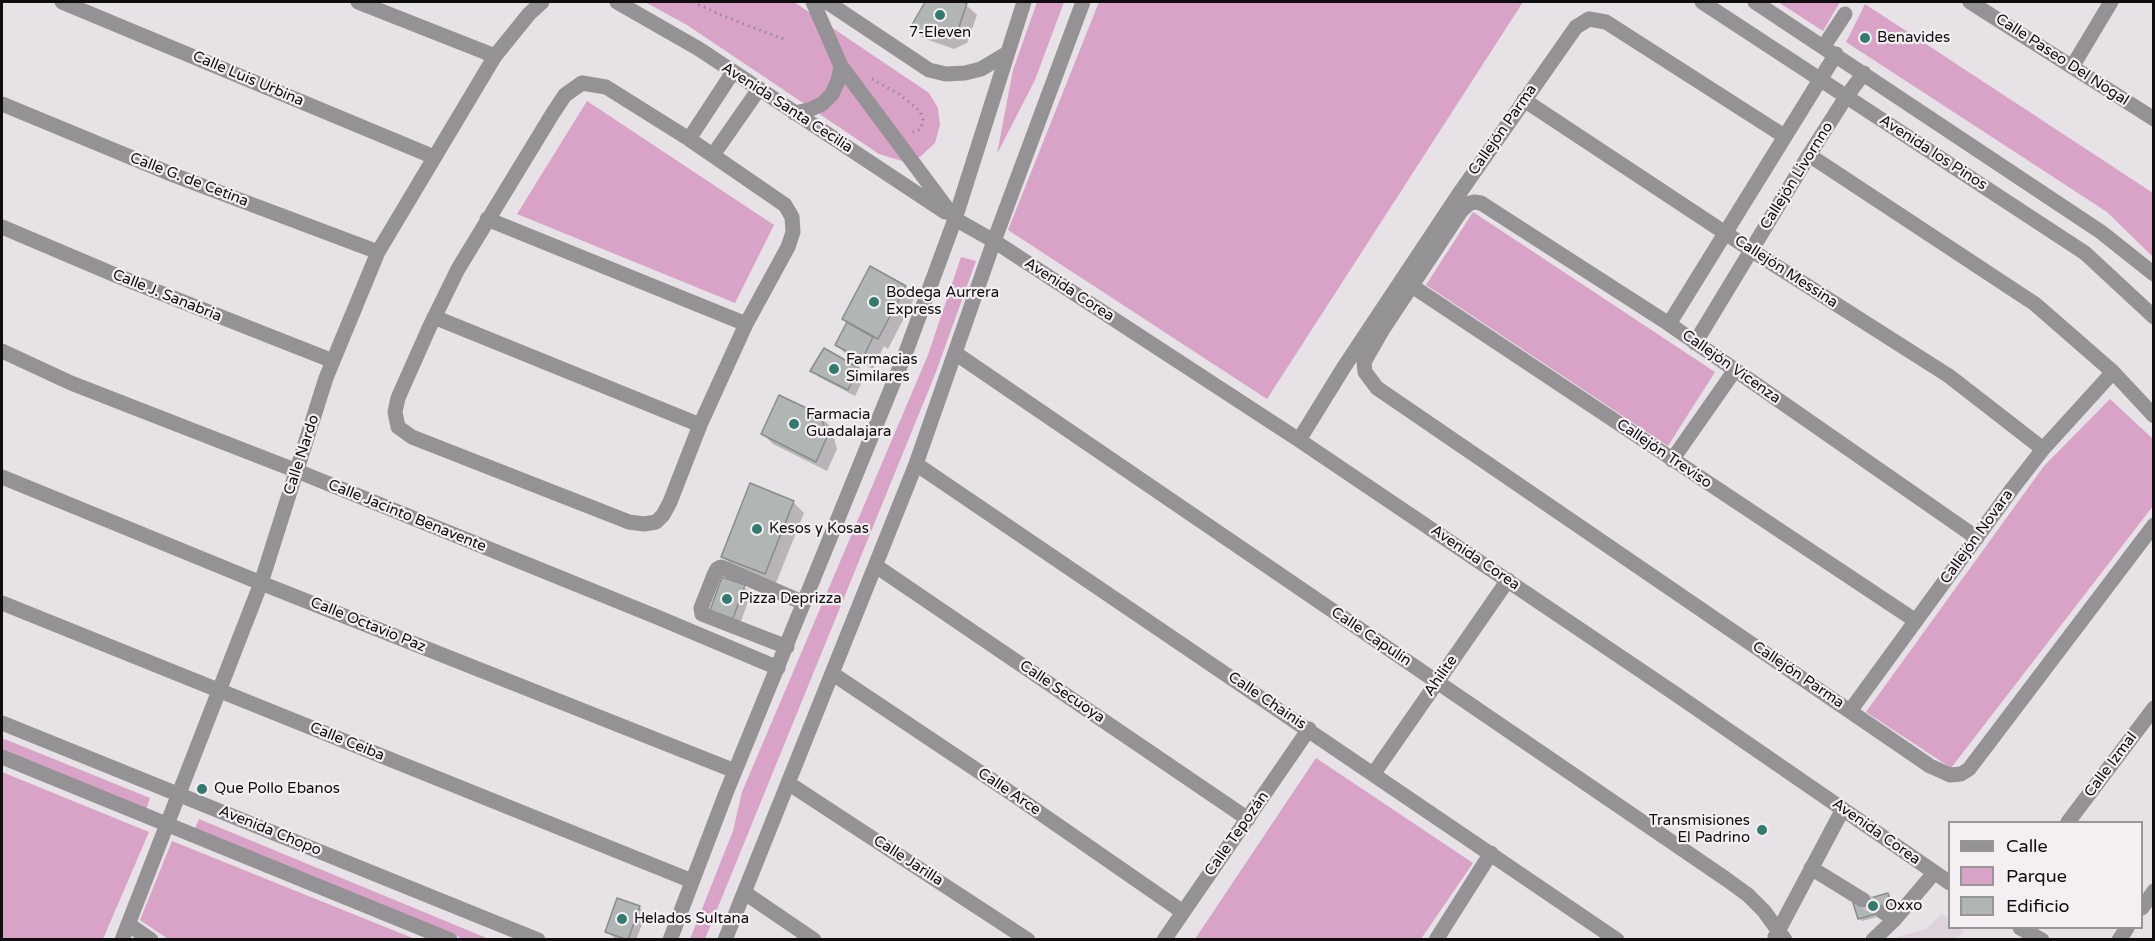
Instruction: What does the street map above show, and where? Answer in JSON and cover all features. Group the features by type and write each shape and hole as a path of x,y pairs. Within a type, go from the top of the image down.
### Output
{"street":[{"name":"Calle Luis Urbina","path":"62,2 434,157"},
{"path":"358,2 495,57"},
{"name":"Calle Nardo","path":"122,939 261,583 333,361 378,252 495,57 512,34 542,2"},
{"name":"Avenida Santa Cecilia","path":"617,2 699,49 955,219 994,241"},
{"path":"813,2 844,70 955,219"},
{"path":"827,2 929,70 946,74 965,73 981,69 1006,54"},
{"path":"670,939 735,771 906,352 955,219 1024,2"},
{"path":"725,939 916,464 994,241 1083,2"},
{"name":"Avenida los Pinos","path":"1702,2 2085,253 2154,317"},
{"name":"Avenida los Pinos","path":"1755,2 2101,232 2154,274"},
{"path":"2072,67 2110,2"},
{"name":"Calle Paseo Del Nogal","path":"1978,4 2154,119"},
{"name":"Callejón Livornno","path":"1669,324 1819,79 1845,14"},
{"name":"Callejón Parma","path":"1299,440 1402,279 1576,27 1589,19 1606,22 1784,136"},
{"path":"794,113 822,104 832,94 844,70"},
{"path":"689,139 733,72"},
{"name":"Callejón Livornno","path":"1695,343 1809,155 1864,73"},
{"path":"582,83 606,87 689,139 785,205 792,217 793,232 788,247 746,324 700,425 663,515 656,522 644,524 629,522 412,437 398,427 395,412 398,398 458,269 559,104 572,89 582,83"},
{"path":"713,155 759,89"},
{"name":"Callejón Messina","path":"1524,100 1751,250 1948,376 2043,449"},
{"name":"Calle G. de Cetina","path":"2,104 176,176 378,252"},
{"path":"1809,155 2036,304 2113,372 2154,416"},
{"name":"Callejón Vicenza","path":"1412,286 1461,211 1470,203 1481,203 1669,324 1977,538"},
{"path":"487,219 746,324"},
{"name":"Calle J. Sanabria","path":"2,227 120,277 333,361"},
{"name":"Avenida Corea","path":"994,241 1299,440 1508,580 1948,882"},
{"name":"Callejón Parma","path":"1412,286 1366,357 1365,372 1377,388 1930,766 1950,775 1961,774 1969,769 2154,525"},
{"name":"Callejón Treviso","path":"1412,286 1916,621"},
{"path":"434,317 700,425"},
{"name":"Calle Jacinto Benavente","path":"2,351 71,383 297,471 778,668"},
{"name":"Calle Capulín","path":"955,353 1726,879 1764,910 1779,937"},
{"path":"1672,460 1735,370"},
{"name":"Callejón Novara","path":"1850,711 2043,449 2113,372"},
{"name":"Calle Chainis","path":"916,464 1617,939"},
{"name":"Calle Octavio Paz","path":"2,477 261,583 735,771"},
{"name":"Calle Secuoya","path":"876,566 1248,819"},
{"path":"787,647 702,614 701,608 714,575 721,567 804,603"},
{"name":"Ahilite","path":"1374,773 1508,580"},
{"name":"Calle Ceiba","path":"2,603 692,881"},
{"name":"Calle Arce","path":"833,674 1183,912"},
{"name":"Calle Izmal","path":"2069,821 2154,708"},
{"name":"Avenida Chopo","path":"2,723 538,939"},
{"name":"Calle Tepozán","path":"1164,939 1309,729"},
{"path":"2,757 450,939"},
{"name":"Calle Jarilla","path":"788,783 1028,939"},
{"path":"1779,937 1811,868 1844,809"},
{"path":"1436,939 1491,853"},
{"path":"1811,868 1863,900"},
{"path":"1873,939 1889,915 1934,873"},
{"path":"2143,907 2154,891"},
{"path":"745,893 814,939"},
{"path":"128,924 151,939"},
{"path":"2024,929 2042,939"}],"path":[{"path":"693,2 786,40"},
{"path":"844,70 874,80 899,93 914,105 920,111 923,120 921,128 916,132 909,132"}],"shaded area":[{"path":"1942,914 1948,919 1948,929 1964,931 1956,939 1890,939 1926,929"}],"green space":[{"path":"645,2 794,2 929,93 938,108 940,125 935,143 920,157 902,161 879,154 687,25"},
{"path":"1037,2 1064,2 1035,80 997,154 1013,70"},
{"path":"1099,2 1523,2 1267,399 1008,230"},
{"path":"1778,2 1840,2 1823,31"},
{"path":"1865,4 2153,193 2153,257 2107,212 1846,42"},
{"path":"587,101 774,225 735,303 517,214"},
{"path":"1473,212 1715,372 1668,446 1426,285"},
{"path":"961,257 976,261 936,372 705,939 690,939 733,831 742,792 928,355"},
{"path":"2110,399 2153,439 2153,506 1951,768 1866,712 2044,466"},
{"path":"2,738 150,798 146,810 2,752"},
{"path":"1316,758 1473,863 1421,939 1195,939"},
{"path":"2,772 149,832 103,939 2,939"},
{"path":"199,819 489,939 464,939 194,831"},
{"path":"172,841 415,939 168,939 140,920"}],"building":[{"name":"7-Eleven","path":"925,2 967,3 957,33 943,39 910,28"},
{"name":"Bodega Aurrera Express","path":"870,266 906,286 878,339 842,319"},
{"path":"847,322 873,337 862,360 835,345"},
{"name":"Farmacias Similares","path":"824,348 859,368 848,390 810,371"},
{"name":"Farmacia Guadalajara","path":"779,395 821,415 827,437 816,462 761,434"},
{"name":"Kesos y Kosas","path":"750,483 794,501 765,574 721,557"},
{"name":"Pizza Deprizza","path":"722,577 745,585 732,621 709,613"},
{"name":"Oxxo","path":"1888,893 1893,909 1858,919 1853,903"},
{"name":"Helados Sultana","path":"617,898 640,906 628,940 605,932"}],"tunnel":[{"path":"1863,900 1883,912"}],"place":[{"name":"7-Eleven","path":"940,15"},
{"name":"Benavides","path":"1865,38"},
{"name":"Bodega Aurrera Express","path":"874,302"},
{"name":"Farmacias Similares","path":"834,369"},
{"name":"Farmacia Guadalajara","path":"794,424"},
{"name":"Kesos y Kosas","path":"757,529"},
{"name":"Pizza Deprizza","path":"727,599"},
{"name":"Que Pollo Ebanos","path":"202,789"},
{"name":"Transmisiones El Padrino","path":"1762,830"},
{"name":"Oxxo","path":"1873,906"},
{"name":"Helados Sultana","path":"622,919"}]}
